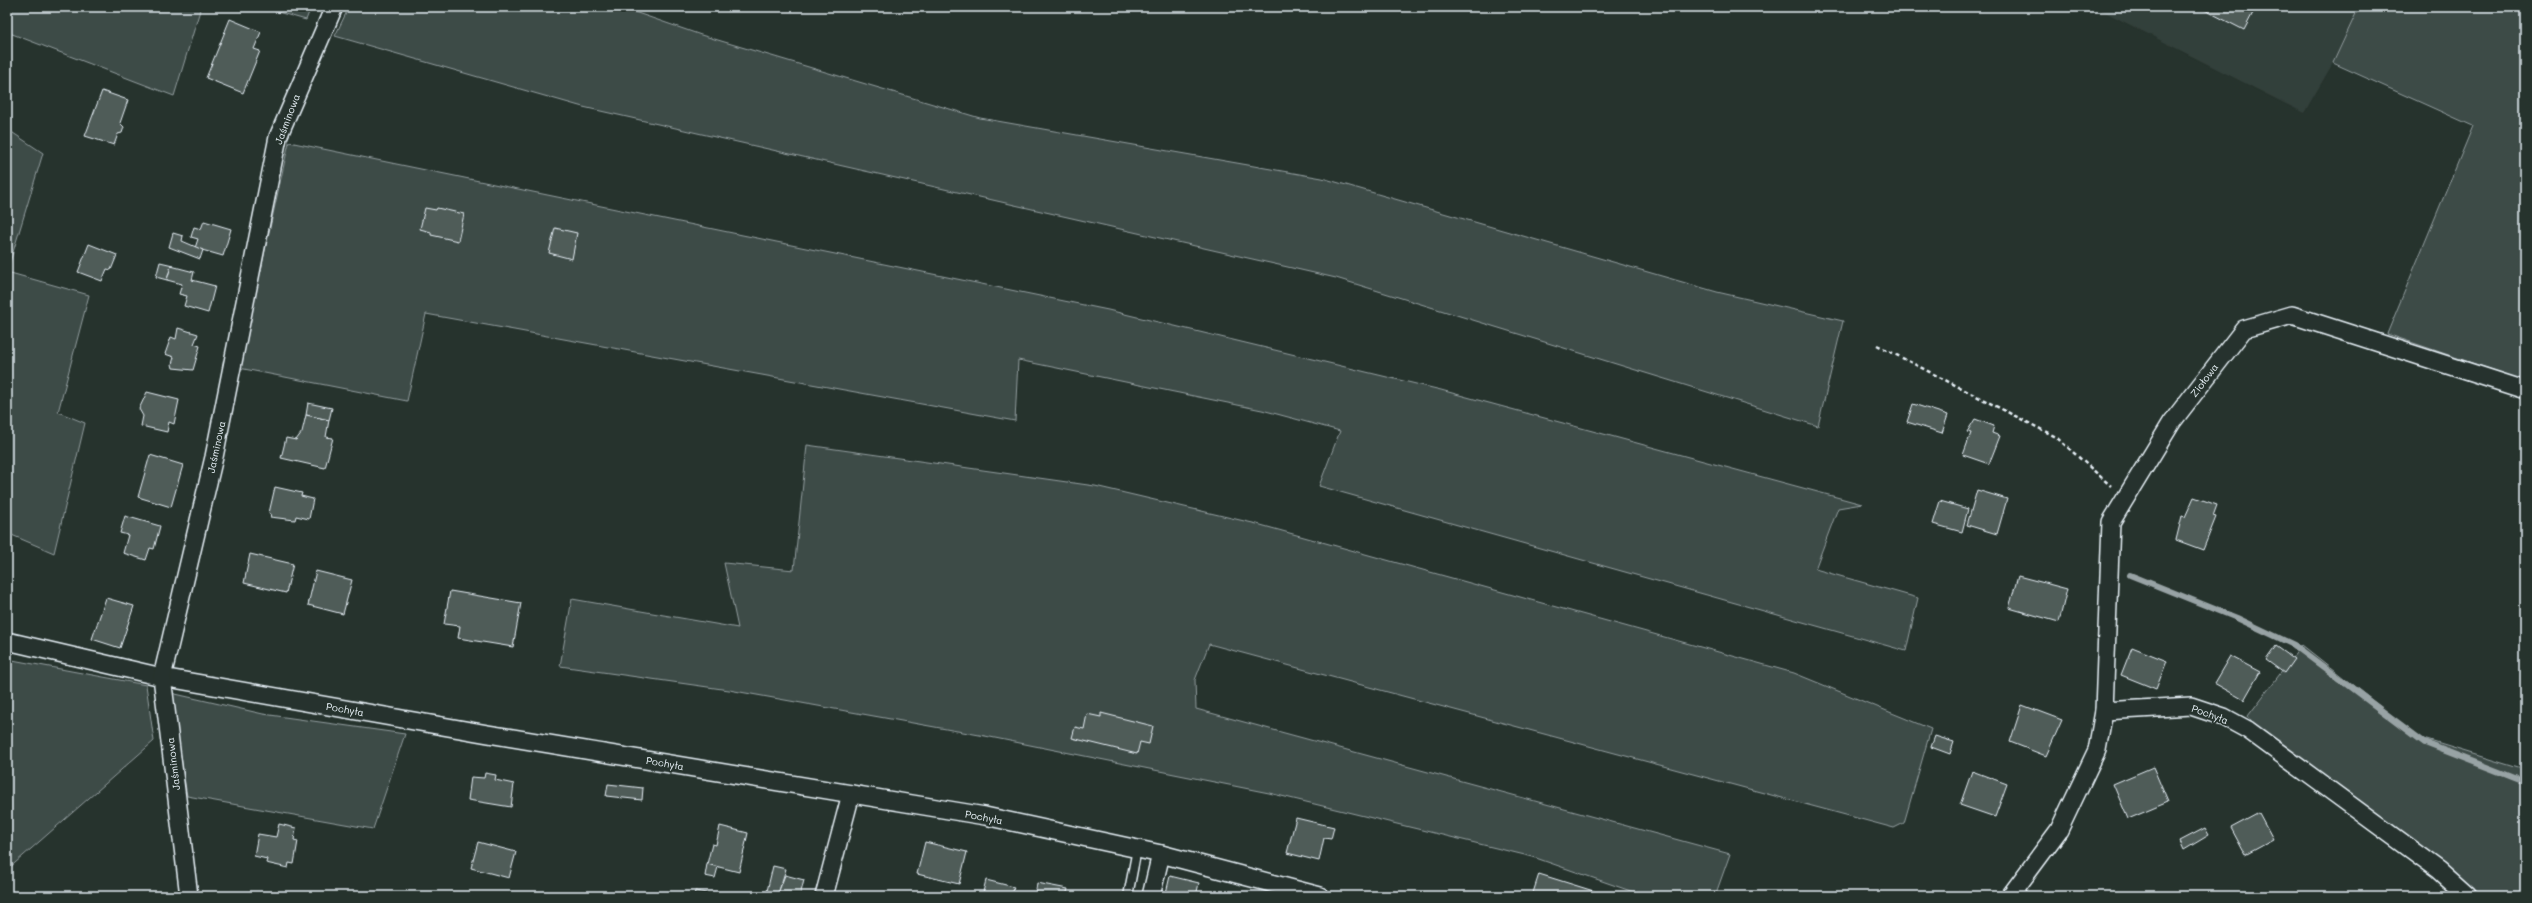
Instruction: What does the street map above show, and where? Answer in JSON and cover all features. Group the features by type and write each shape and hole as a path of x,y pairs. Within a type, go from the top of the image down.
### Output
{"street":[{"name":"Jaśminowa","path":"189,896 162,676 214,457 278,137 334,7"},
{"name":"Ziołowa","path":"2104,711 2111,522 2172,422 2244,329 2292,316 2525,390"},
{"name":"Pochyła","path":"7,641 162,676 488,734 985,816 1161,854 1320,896"},
{"name":"Pochyła","path":"2104,711 2191,706 2248,730 2439,870 2468,896"},
{"path":"2010,896 2059,830 2097,750 2104,711"},
{"path":"824,896 851,794"},
{"path":"1151,896 1161,854"}],"lane":[{"path":"1128,896 1137,849"}],"path":[{"path":"1876,345 2056,437 2125,498"}],"shaded area":[{"path":"7,7 201,7 174,96 7,32"},
{"path":"260,7 311,7 306,20"},
{"path":"349,7 620,7 701,35 980,118 1322,178 1717,292 1843,321 1818,426 1336,278 583,107 335,36"},
{"path":"2095,7 2359,7 2333,63 2304,113"},
{"path":"2359,7 2525,7 2525,381 2387,334 2473,126 2333,63"},
{"path":"7,129 43,153 7,272"},
{"path":"289,142 1108,310 1441,390 1862,504 1838,508 1815,569 1918,598 1906,651 1319,486 1340,431 1262,410 1018,360 1015,421 426,314 407,401 239,368"},
{"path":"7,272 89,295 58,412 85,423 54,553 7,533"},
{"path":"807,445 1095,486 1257,524 1794,673 1931,729 1904,823 1894,828 1209,644 1195,680 1196,709 1730,854 1715,896 1645,896 1533,857 1269,793 985,736 729,690 560,666 572,599 738,628 724,563 794,570"},
{"path":"2302,645 2420,738 2525,770 2525,896 2478,896 2448,869 2260,733 2248,716"},
{"path":"7,659 146,685 154,741 7,870"},
{"path":"171,693 263,714 405,734 373,829 187,796"}],"building":[{"path":"2199,7 2256,7 2244,30"},
{"path":"230,19 261,32 254,49 260,51 243,93 206,78"},
{"path":"102,91 128,100 120,123 124,127 122,133 118,134 114,145 85,136"},
{"path":"425,208 436,210 437,208 464,214 458,241 431,235 431,232 420,229"},
{"path":"204,221 231,229 223,256 195,248 198,239 191,237 194,227 201,229"},
{"path":"555,228 577,233 572,259 549,253"},
{"path":"173,233 183,236 182,241 203,250 200,259 169,247"},
{"path":"89,244 117,255 111,270 107,269 102,281 78,272"},
{"path":"160,262 173,265 171,266 167,280 156,277"},
{"path":"171,266 194,272 192,280 215,286 208,313 184,306 187,296 179,294 182,284 167,280"},
{"path":"178,328 198,334 194,344 200,346 193,370 173,368 172,364 174,357 165,354 171,337 176,339"},
{"path":"147,392 179,400 174,424 169,422 167,432 141,426 143,416 139,409"},
{"path":"308,403 332,408 329,420 306,415"},
{"path":"1913,404 1948,415 1942,433 1907,422"},
{"path":"306,415 329,420 326,437 333,438 325,468 281,458 286,438 296,440 302,432"},
{"path":"1975,419 1994,426 1992,433 2000,436 1989,464 1963,455 1971,433 1967,432"},
{"path":"150,455 183,465 171,507 138,497"},
{"path":"275,487 302,493 301,496 313,499 309,519 296,516 295,520 270,517 271,514 269,513"},
{"path":"1977,490 2007,499 1997,534 1967,525"},
{"path":"2194,497 2217,505 2213,516 2216,517 2203,550 2176,540 2182,516 2185,517"},
{"path":"1940,501 1968,509 1962,532 1933,524"},
{"path":"125,516 160,526 154,549 150,548 146,560 123,553 128,535 120,533"},
{"path":"250,554 293,564 286,593 244,583"},
{"path":"316,571 352,580 343,614 308,605"},
{"path":"2018,576 2067,589 2059,622 2009,608"},
{"path":"450,591 521,603 513,647 458,638 460,626 444,624"},
{"path":"106,598 134,606 120,648 92,639"},
{"path":"2276,646 2294,659 2284,673 2266,660"},
{"path":"2132,647 2167,661 2156,689 2121,675"},
{"path":"2230,656 2260,672 2244,700 2214,683"},
{"path":"2022,705 2062,720 2046,756 2010,742"},
{"path":"1101,713 1153,726 1149,744 1140,742 1137,754 1072,738 1075,727 1084,729 1087,714 1101,717"},
{"path":"1935,736 1954,742 1950,754 1931,747"},
{"path":"2153,767 2168,802 2128,819 2113,784"},
{"path":"1972,771 2007,784 1995,817 1960,805"},
{"path":"485,773 496,775 495,780 514,784 511,807 468,800 471,777 484,778"},
{"path":"608,784 643,788 642,800 606,796"},
{"path":"2259,813 2273,839 2245,854 2231,828"},
{"path":"1296,818 1334,827 1331,839 1324,838 1319,861 1287,853"},
{"path":"279,824 296,828 294,840 298,841 294,864 289,863 288,868 266,863 267,859 254,856 258,834 276,837"},
{"path":"720,826 748,833 739,872 707,864 712,844 716,845"},
{"path":"2205,828 2209,835 2184,850 2180,841"},
{"path":"478,842 516,852 509,878 471,868"},
{"path":"925,842 967,852 959,884 917,874"},
{"path":"707,864 718,867 715,878 705,876"},
{"path":"773,866 786,869 778,894 767,891"},
{"path":"1539,874 1600,893 1599,896 1532,896"},
{"path":"785,875 804,880 800,896 777,896"},
{"path":"1170,876 1199,883 1196,896 1180,896 1166,893"},
{"path":"986,880 1014,887 1012,896 982,896"},
{"path":"1037,883 1068,889 1066,896 1035,896"},
{"path":"695,891 724,896 694,896"}],"waterway":[{"path":"2130,575 2237,618 2294,645 2425,743 2525,782"}]}
